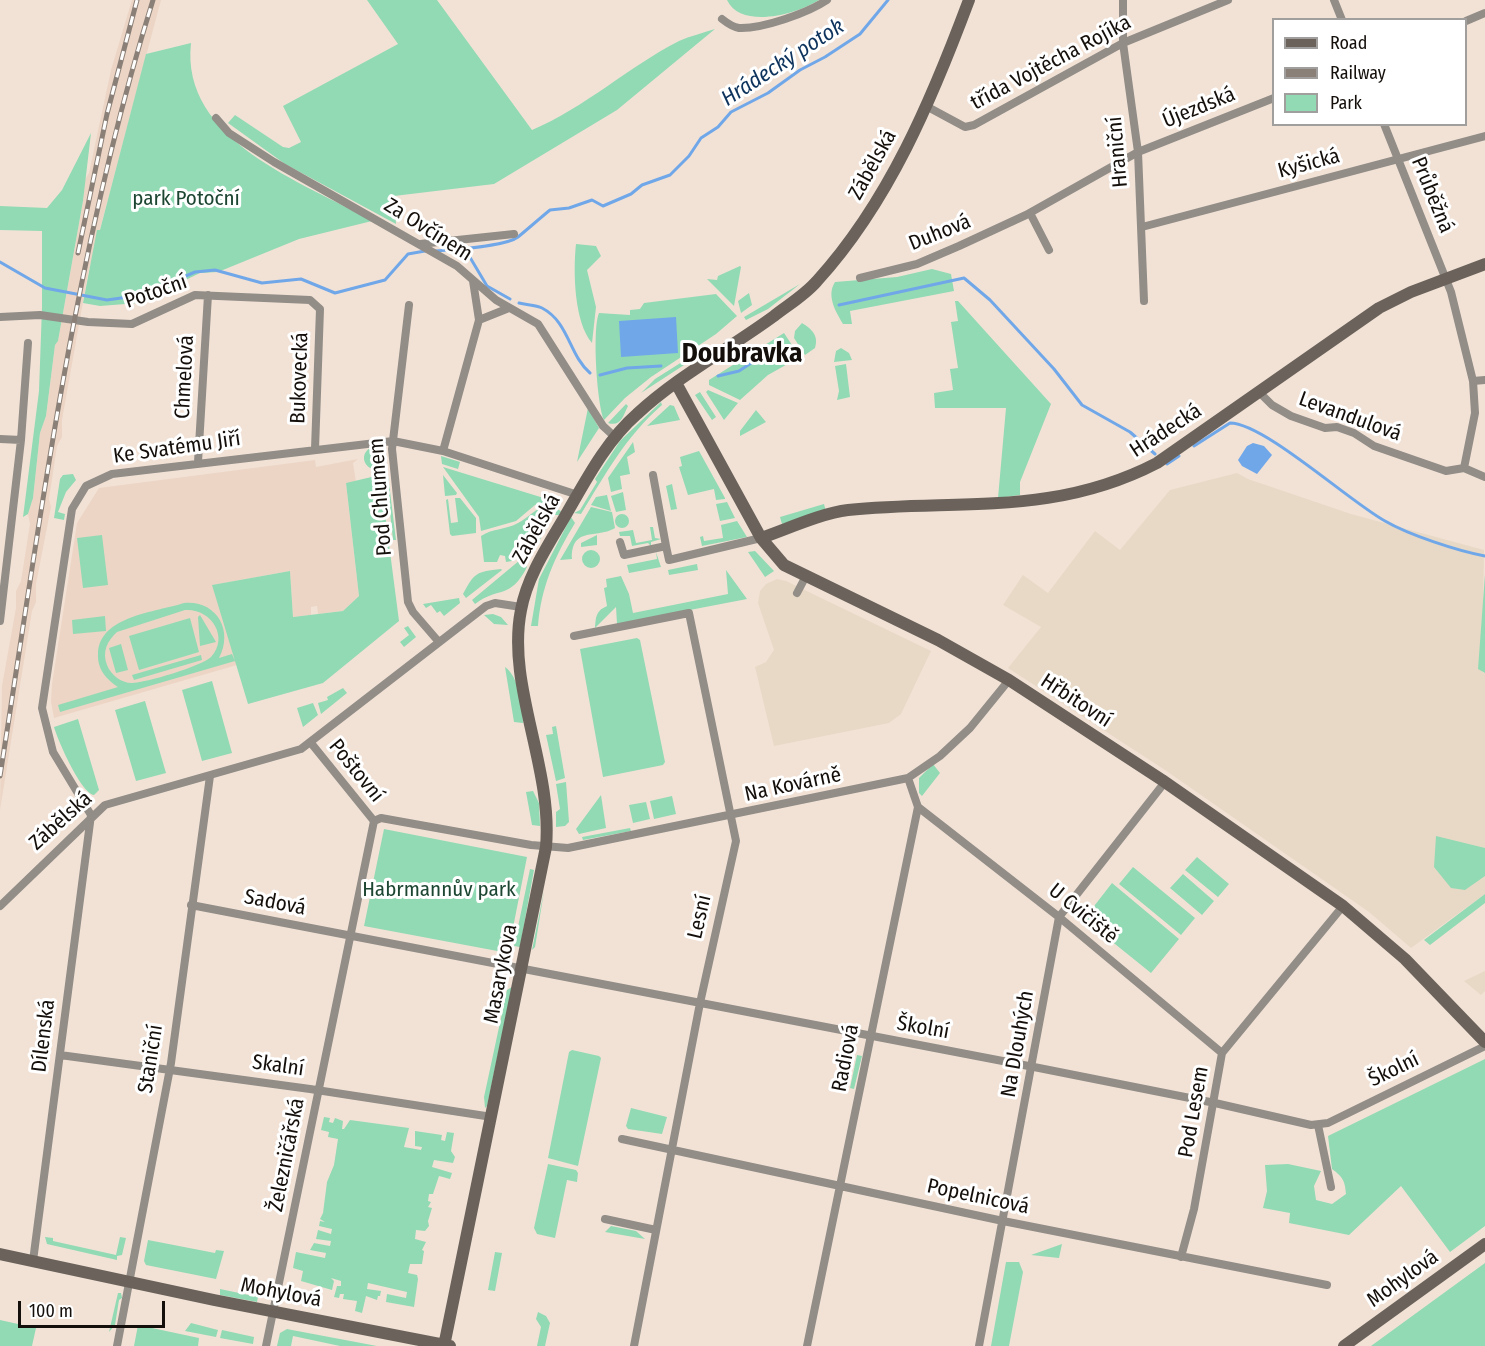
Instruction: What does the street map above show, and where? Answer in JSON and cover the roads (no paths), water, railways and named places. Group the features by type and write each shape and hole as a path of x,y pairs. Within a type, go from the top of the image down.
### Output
{"street":[{"path":"722,19 739,28 752,26 794,17 827,0"},
{"name":"Zábělská","path":"0,906 91,815 105,805 289,754 311,743 438,641 486,606 495,603 521,607 537,566 615,437 638,413 676,383 764,323 818,280 858,229 889,182 926,106 969,0"},
{"name":"Hraniční","path":"1123,0 1123,42 1138,152 1144,301"},
{"name":"třída Vojtěcha Rojíka","path":"926,106 965,127 974,125 1123,42 1228,0"},
{"path":"1334,0 1341,18"},
{"path":"1467,21 1485,13"},
{"name":"Újezdská","path":"1138,152 1272,99"},
{"name":"Za Ovčínem","path":"216,117 230,133 274,162 436,253 457,266 473,281 479,320 443,451"},
{"name":"Průběžná","path":"1385,126 1446,278 1473,381 1475,413 1464,468"},
{"name":"Kyšická","path":"1142,227 1485,136"},
{"name":"Duhová","path":"860,278 917,264 1030,213 1138,152"},
{"path":"1030,213 1049,250"},
{"path":"422,245 514,234"},
{"name":"Hrádecká","path":"666,546 669,560 756,539 845,510 1015,504 1107,484 1157,463 1379,308 1446,278 1485,264"},
{"path":"473,281 509,308 538,324 603,426 615,437"},
{"name":"Potoční","path":"0,317 40,315 88,322 132,324 195,295 310,300 320,309"},
{"name":"Chmelová","path":"198,462 208,295"},
{"name":"Pod Chlumem","path":"409,305 393,441 393,470 408,602 413,612 438,641"},
{"path":"479,320 509,308"},
{"name":"Bukovecká","path":"315,449 320,309"},
{"path":"0,621 21,440 28,343"},
{"path":"1473,381 1485,380"},
{"name":"Hřbitovní","path":"676,383 756,539 784,565 938,640 1009,680 1165,782 1343,906 1405,959 1485,1044"},
{"name":"Levandulová","path":"1259,392 1272,405 1291,416 1325,428 1337,427 1354,433 1374,446 1446,471 1464,468 1485,477"},
{"path":"0,439 21,440"},
{"name":"Ke Svatému Jiří","path":"91,815 53,752 42,708 72,509 79,496 96,479 112,474 198,462 393,441 443,451 578,495"},
{"path":"620,542 624,555 666,546 652,475"},
{"path":"797,593 806,576"},
{"name":"Masarykova","path":"446,1346 548,828 543,779 520,670 518,631 521,607"},
{"name":"Lesní","path":"573,636 689,613 736,841 700,1003 634,1346"},
{"name":"Na Kovárně","path":"374,821 381,818 546,847 579,846 908,778 940,756 970,728 1009,680"},
{"name":"Poštovní","path":"311,743 374,821"},
{"name":"Staniční","path":"117,1346 169,1070 210,776"},
{"path":"908,778 918,807"},
{"name":"Na Dlouhých","path":"979,1346 1059,917 1165,782"},
{"name":"U Cvičiště","path":"918,807 1059,917 1222,1053"},
{"name":"Radiová","path":"807,1346 918,807"},
{"name":"Dílenská","path":"33,1261 91,815"},
{"name":"Železničářská","path":"266,1346 374,821"},
{"name":"Sadová","path":"191,905 522,968"},
{"name":"Pod Lesem","path":"1181,1257 1194,1209 1215,1103 1222,1053 1343,906"},
{"name":"Školní","path":"522,968 869,1037 1033,1066 1318,1125 1485,1044"},
{"name":"Skalní","path":"60,1055 318,1090 492,1118"},
{"path":"1318,1125 1331,1187"},
{"name":"Popelnicová","path":"622,1139 1003,1221 1327,1285"},
{"path":"604,1219 656,1230"},
{"name":"Mohylová","path":"1344,1346 1485,1244"},
{"name":"Mohylová","path":"0,1254 446,1346"}],"water":[{"path":"676,317 678,353 621,357 619,321"},
{"path":"1253,443 1264,446 1272,455 1257,474 1242,466 1238,460 1247,446"}],"waterway":[{"name":"Hrádecký potok","path":"435,251 478,247 512,240 550,210 569,208 592,200 603,206 631,194 642,185 670,175 689,156 701,138 718,127 731,112 768,93 800,70 860,34 888,0"},
{"path":"465,249 487,286 510,299"},
{"name":"Hrádecký potok","path":"0,262 45,288 107,300 142,295 195,272 215,270 262,283 301,279 335,293 385,280 408,254 425,251"},
{"path":"839,305 964,278 990,300 1054,369 1082,405 1130,432 1155,454"},
{"path":"519,303 540,307 551,314 564,330 577,357 590,373"},
{"path":"718,376 739,371 782,343"},
{"path":"600,375 627,368 661,366"},
{"path":"1194,446 1230,423 1245,426 1285,449 1385,521 1434,542 1485,556"},
{"path":"1167,464 1179,456"}],"railway":[{"path":"78,253 107,114 137,0"},
{"path":"0,776 62,385 81,288 125,95 153,0"}],"district":[{"name":"Doubravka","path":"742,354"}],"park label":[{"name":"park Potoční","path":"186,199"},
{"name":"Habrmannův park","path":"439,890"}]}
